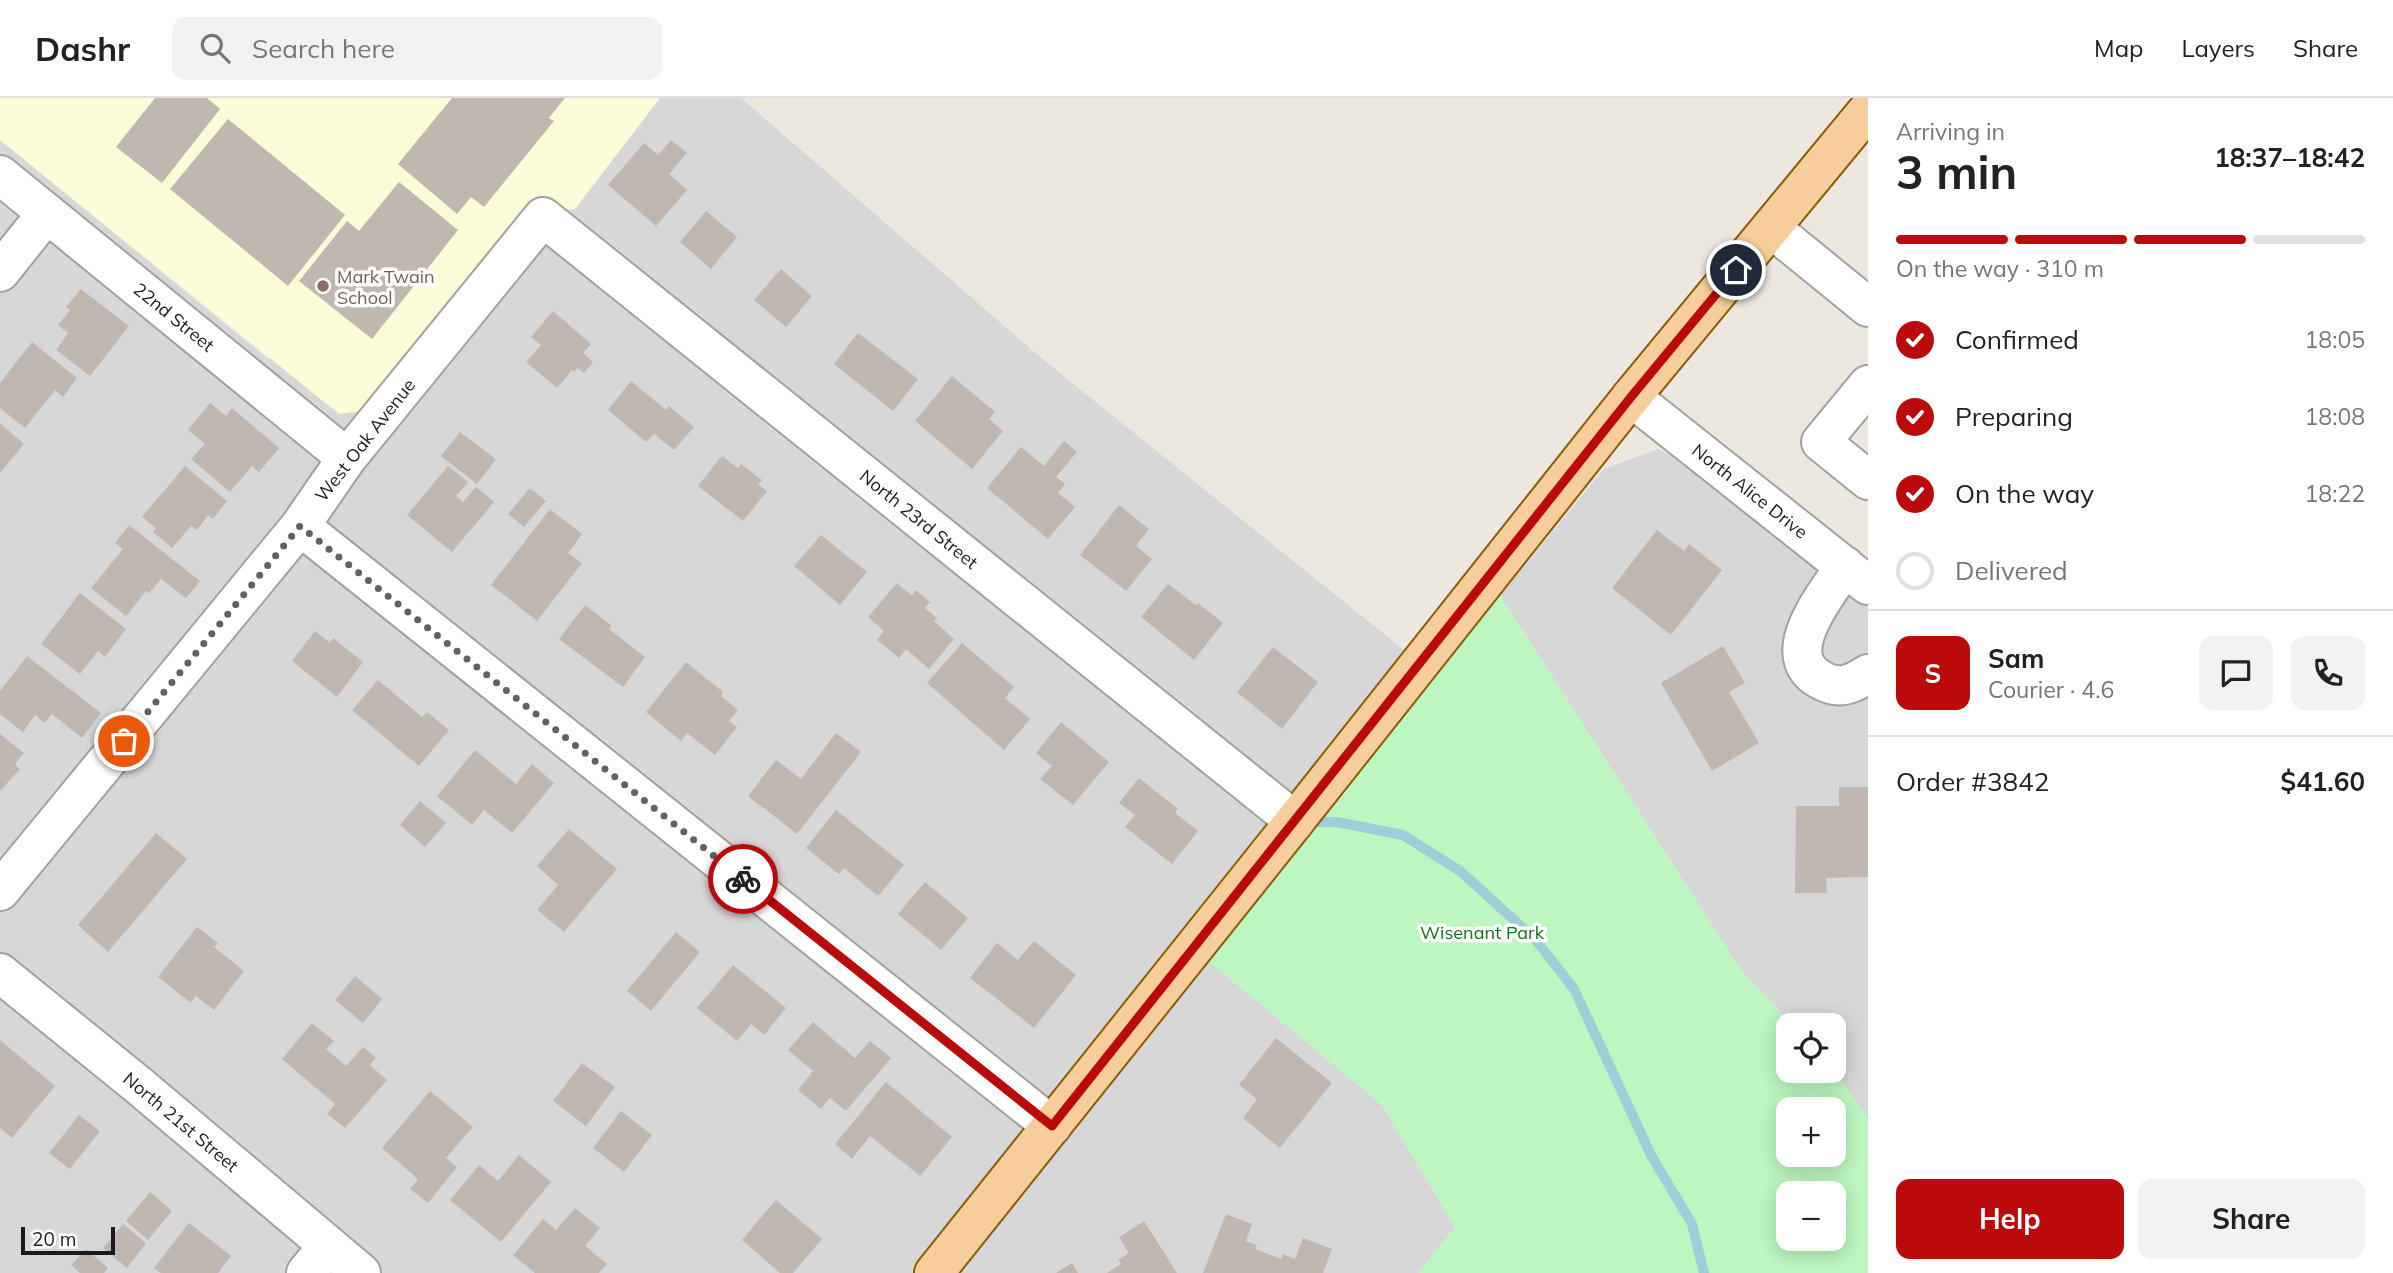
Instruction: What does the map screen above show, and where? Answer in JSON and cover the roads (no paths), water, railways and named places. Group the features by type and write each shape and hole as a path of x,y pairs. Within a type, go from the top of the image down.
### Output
{"main road":[{"path":"934,1273 1631,397 1868,110"}],"street":[{"name":"22nd Street","path":"0,175 347,458"},
{"path":"0,272 47,213"},
{"name":"West Oak Avenue","path":"0,891 300,526 347,458 544,217"},
{"name":"North 23rd Street","path":"544,217 1296,821"},
{"path":"1771,228 1868,307"},
{"path":"1868,385 1821,442 1868,480"},
{"name":"North Alice Drive","path":"1631,397 1856,575"},
{"path":"300,526 1052,1126"},
{"path":"1856,575 1807,624 1801,651 1805,665 1819,680 1836,687 1854,683 1868,674"},
{"name":"North 21st Street","path":"0,973 137,1084 317,1259 361,1273"}],"waterway":[{"path":"1317,822 1337,822 1403,835 1460,871 1535,939 1574,989 1651,1155 1692,1224 1704,1273"}],"place":[{"name":"Mark Twain School","path":"323,286"}],"park label":[{"name":"Wisenant Park","path":"1482,932"}]}
